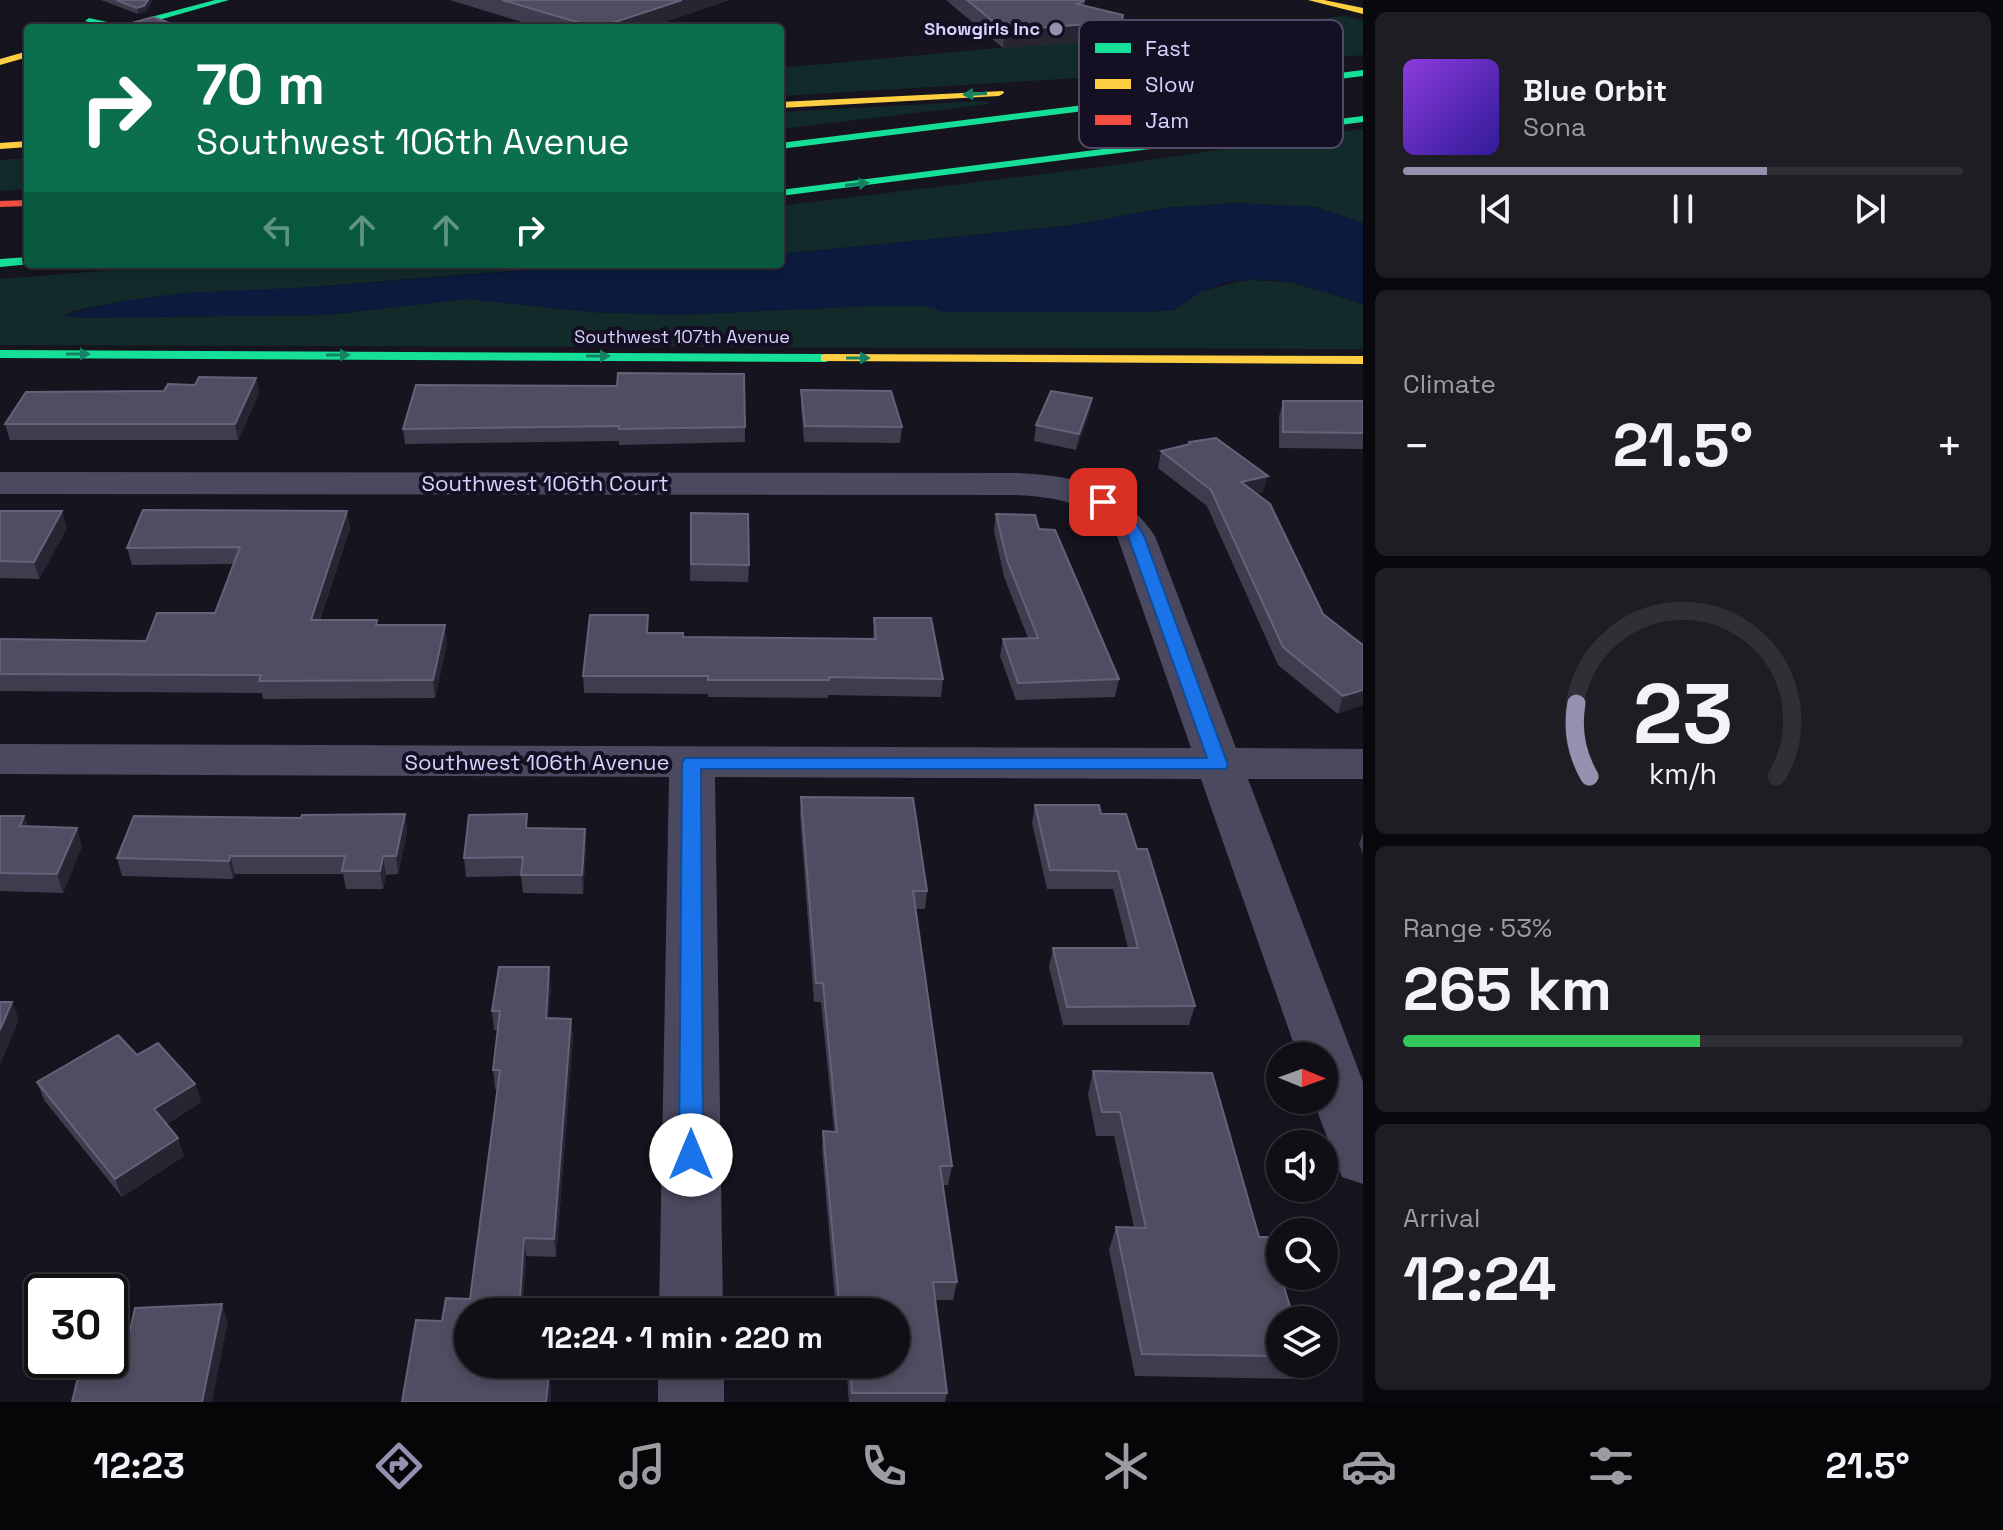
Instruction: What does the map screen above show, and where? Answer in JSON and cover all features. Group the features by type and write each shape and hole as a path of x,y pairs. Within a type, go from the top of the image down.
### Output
{"main road":[{"path":"90,24 82,23 165,0"},
{"path":"136,24 225,0"},
{"path":"1312,0 1363,11"},
{"path":"0,45 24,38"},
{"path":"0,62 24,55"},
{"path":"784,105 1023,92"},
{"path":"784,145 1079,108"},
{"path":"1343,122 1363,119"},
{"path":"0,146 24,144"},
{"path":"784,192 1135,148"},
{"path":"0,204 24,203"},
{"path":"0,263 24,261"},
{"name":"Southwest 107th Avenue","path":"0,354 1363,360"}],"street":[{"name":"Southwest 106th Court","path":"0,483 1001,483 1042,485 1088,495 1117,512 1136,536 1219,765"},
{"name":"Southwest 106th Avenue","path":"0,759 1363,764"},
{"path":"691,1298 692,763"},
{"path":"1219,765 1363,1159"},
{"path":"691,1378 691,1402"}],"green space":[{"path":"1346,16 1363,20 1363,55 1343,57 1343,20 1302,20"},
{"path":"1079,41 1079,78 784,96 784,68"},
{"path":"985,101 990,104 784,129 784,112"},
{"path":"1363,129 1363,223 1316,207 1238,203 1164,208 1073,225 784,254 784,206 1231,148 1343,148 1343,132"},
{"path":"24,158 24,189 0,191 0,160"},
{"path":"138,268 554,268 159,297 69,312 78,318 326,315 467,299 590,312 677,315 870,306 924,306 945,312 1148,312 1174,310 1202,291 1246,280 1291,282 1363,304 1363,349 0,345 0,279"}],"water":[{"path":"1238,203 1316,207 1363,223 1363,304 1291,282 1259,279 1228,282 1202,291 1174,310 1148,312 945,312 924,306 870,306 677,315 590,312 467,299 326,315 78,318 63,315 122,301 182,293 310,287 554,268 784,268 784,254 1073,225 1164,208"}],"building":[{"path":"116,0 148,0 144,6 137,8"},
{"path":"502,0 682,0 609,24 583,24"},
{"path":"967,0 1085,0 1077,4 1123,15 1122,20 1079,20 1079,25 1005,31"},
{"path":"153,17 172,24 129,24"},
{"path":"618,373 744,374 745,427 403,429 416,385 617,386"},
{"path":"199,377 256,378 235,424 5,424 26,392 164,391 168,384 195,385"},
{"path":"801,390 891,391 902,427 805,426"},
{"path":"1051,391 1092,398 1079,434 1036,425"},
{"path":"1283,401 1363,401 1363,433 1283,432"},
{"path":"1216,438 1268,476 1241,482 1270,504 1323,614 1363,645 1363,690 1343,696 1283,647 1211,490 1161,451"},
{"path":"143,510 347,511 311,620 377,620 376,625 445,625 433,680 259,681 261,675 0,674 0,639 146,641 157,613 215,613 240,547 127,548"},
{"path":"0,511 62,511 34,562 0,561"},
{"path":"691,513 748,514 749,565 691,564"},
{"path":"996,514 1035,515 1039,529 1055,530 1119,679 1018,683 1003,639 1038,638 1007,560"},
{"path":"590,615 648,615 647,633 683,633 683,637 876,639 874,618 931,618 943,679 829,677 829,680 708,680 708,676 583,676"},
{"path":"801,797 913,798 927,891 913,891 952,1166 940,1166 957,1282 933,1282 947,1393 852,1393 851,1378 910,1378 910,1298 839,1298 823,1131 837,1132 823,983 816,983"},
{"path":"1035,805 1099,805 1101,814 1126,814 1137,849 1147,849 1195,1006 1067,1007 1053,948 1138,948 1118,871 1050,870"},
{"path":"405,814 396,856 383,856 380,871 342,871 345,856 230,856 229,861 117,858 134,816 301,818 302,815"},
{"path":"527,814 526,828 585,829 582,875 521,875 523,857 464,858 469,815"},
{"path":"0,816 24,816 20,826 77,828 57,874 0,873"},
{"path":"499,967 549,967 546,1018 571,1019 554,1239 524,1238 520,1298 470,1298 500,1070 493,1070 500,1011 492,1011"},
{"path":"0,1002 12,1002 0,1030"},
{"path":"118,1035 137,1055 158,1043 195,1084 154,1109 178,1138 115,1179 37,1082"},
{"path":"1093,1071 1212,1073 1259,1237 1266,1237 1266,1290 1285,1290 1290,1306 1266,1306 1266,1356 1142,1354 1116,1227 1146,1228 1120,1112 1102,1112"},
{"path":"446,1298 454,1298 454,1378 548,1378 546,1402 402,1402 416,1320 442,1321"},
{"path":"222,1304 202,1402 72,1402 78,1378 128,1378 128,1340 135,1308"}],"traffic: fast":[{"path":"136,24 225,0"},
{"path":"89,21 103,24"},
{"path":"1343,76 1363,73"},
{"path":"784,145 1079,109"},
{"path":"1343,122 1363,119"},
{"path":"784,192 1135,148"},
{"path":"0,263 24,261"},
{"path":"0,354 826,358"}],"traffic: slow":[{"path":"1312,0 1363,11"},
{"path":"0,62 24,55"},
{"path":"784,105 999,93"},
{"path":"0,146 24,144"},
{"path":"826,358 1363,360"}],"traffic: jam":[{"path":"0,204 24,203"}],"place":[{"name":"Showgirls Inc","path":"1056,29"}],"route":[{"path":"691,1155 692,763 1219,765 1136,536 1129,524 1103,502"}]}
